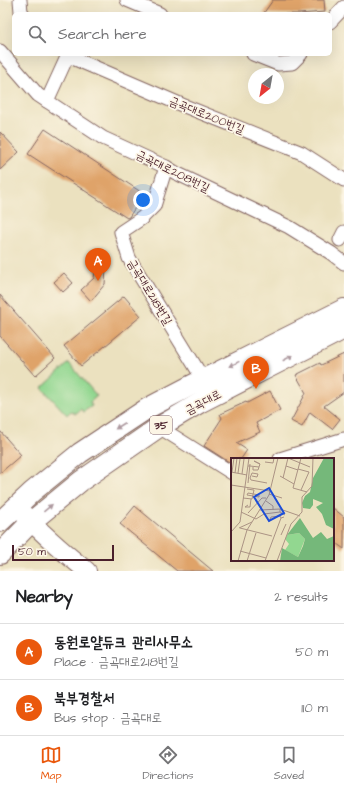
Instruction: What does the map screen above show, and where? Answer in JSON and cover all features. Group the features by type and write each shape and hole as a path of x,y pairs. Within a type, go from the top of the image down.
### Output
{"main road":[{"name":"금곡대로","path":"0,522 32,492 80,453 148,408 344,309"},
{"name":"금곡대로","path":"0,554 31,522 81,481 159,427 201,402 344,329"}],"street":[{"path":"20,0 21,12"},
{"path":"127,0 155,12"},
{"path":"332,20 344,7"},
{"name":"금곡대로208번길","path":"0,51 38,95 103,138 289,227 331,253 344,263"},
{"path":"47,102 68,56"},
{"name":"금곡대로200번길","path":"70,56 182,105 302,153 344,180"},
{"path":"258,56 278,64 292,63 299,56"},
{"name":"금곡대로218번길","path":"166,167 154,206 142,218 121,232 129,258 203,379"},
{"path":"159,427 231,472"},
{"path":"283,458 344,439"},
{"path":"17,506 55,545 87,571"}],"green space":[{"path":"69,363 97,396 90,402 92,406 83,412 81,409 75,414 71,411 67,415 42,388"}],"building":[{"path":"273,0 324,0 325,12 264,12"},
{"path":"45,129 144,194 129,217 127,218 28,154"},
{"path":"0,132 19,152 0,170"},
{"path":"98,256 106,269 105,284 91,301 81,290 94,278"},
{"path":"64,273 73,283 63,292 54,282"},
{"path":"0,295 55,358 35,376 0,336"},
{"path":"124,296 141,316 81,366 64,346"},
{"path":"344,354 344,392 324,406 340,419 332,429 310,412 302,427 291,421 306,393 296,375 320,363 321,365"},
{"path":"270,391 280,410 256,423 260,432 236,443 247,450 242,458 231,458 231,463 204,446 222,418 220,414 246,402 247,403"},
{"path":"0,431 21,455 0,473"},
{"path":"135,506 213,571 177,571 120,524"},
{"path":"334,509 344,517 344,549 334,542"}],"place":[{"name":"동원로얄듀크 관리사무소","path":"98,281"},
{"name":"북부경찰서","path":"256,389"}]}
